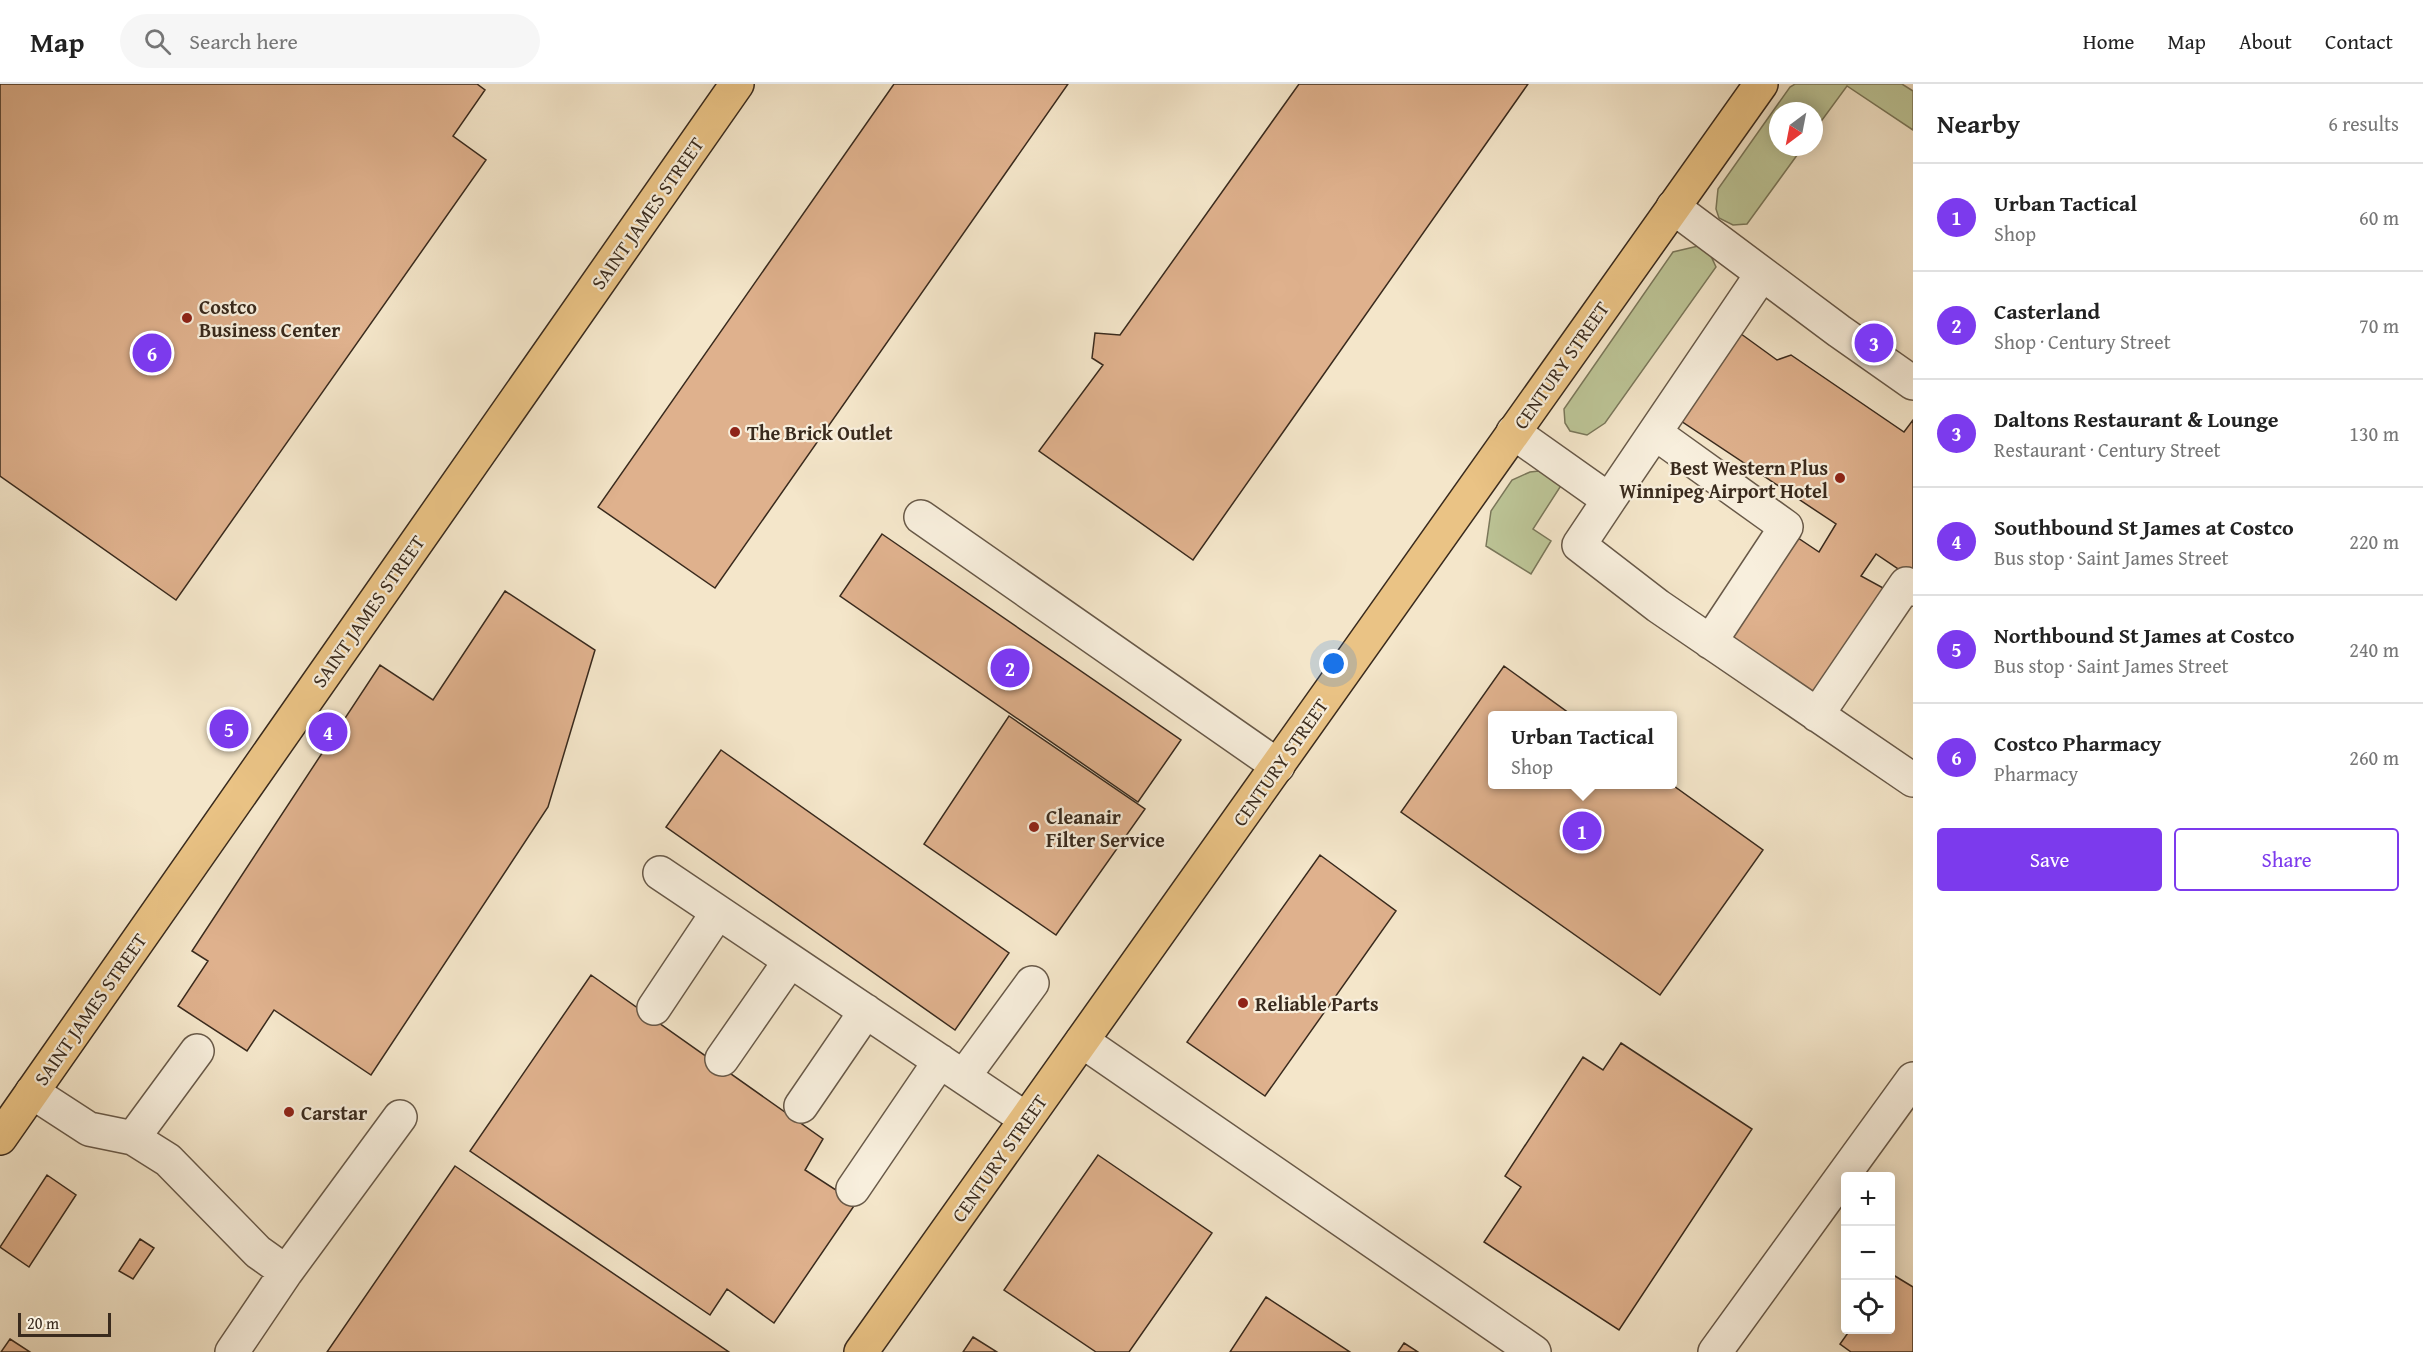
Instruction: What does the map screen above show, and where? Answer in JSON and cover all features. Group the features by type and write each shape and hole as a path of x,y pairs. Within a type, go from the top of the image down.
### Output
{"main road":[{"name":"SAINT JAMES STREET","path":"0,1138 737,84"},
{"name":"CENTURY STREET","path":"861,1352 1761,84"}],"street":[{"path":"1672,207 1913,383"},
{"path":"1762,274 1579,545 1658,606 1913,780"},
{"path":"1513,432 1609,500"},
{"path":"1655,433 1786,527 1710,642"},
{"path":"921,517 1278,766"},
{"path":"1817,715 1906,584 1913,589"},
{"path":"660,873 1026,1119"},
{"path":"654,1008 718,912"},
{"path":"722,1059 790,961"},
{"path":"853,1189 952,1068 1032,983"},
{"path":"801,1106 866,1011"},
{"path":"1082,1041 1534,1352"},
{"path":"133,1138 197,1051"},
{"path":"1715,1352 1913,1079"},
{"path":"32,1092 89,1129 133,1138 168,1160 258,1252 286,1272"},
{"path":"231,1352 286,1272 400,1117"}],"green space":[{"path":"1795,84 1902,84 1913,91 1913,130 1847,86 1823,119 1823,102 1779,102 1790,87"},
{"path":"1769,117 1769,156 1796,156 1747,224 1733,225 1719,218 1716,209 1718,189"},
{"path":"1698,246 1710,254 1716,267 1605,423 1587,435 1570,431 1565,423 1564,409 1673,252"},
{"path":"1539,471 1562,484 1533,529 1551,541 1531,574 1486,546 1491,511 1512,480 1530,472"}],"building":[{"name":"Costco Business Center","path":"0,84 477,84 485,90 453,136 486,160 176,600 0,476"},
{"path":"894,84 1068,84 715,588 598,507"},
{"path":"1299,84 1528,84 1193,560 1039,451 1103,365 1092,358 1095,333 1120,335"},
{"name":"Best Western Plus Winnipeg Airport Hotel","path":"1737,331 1777,360 1791,355 1904,432 1913,420 1913,579 1876,554 1861,576 1885,589 1809,698 1722,641 1795,536 1819,552 1836,524 1681,421"},
{"path":"882,534 1181,740 1138,802 840,596"},
{"path":"505,591 595,650 548,807 371,1075 274,1010 247,1051 178,1006 208,961 192,951 380,665 433,700"},
{"path":"1504,666 1566,711 1488,711 1488,789 1677,788 1763,850 1660,995 1401,812"},
{"name":"Cleanair Filter Service","path":"1009,716 1145,809 1056,935 924,844"},
{"path":"721,750 1009,953 955,1030 666,827"},
{"path":"1320,855 1396,911 1265,1096 1187,1042"},
{"path":"591,975 823,1139 805,1170 856,1203 774,1323 727,1289 710,1315 470,1151"},
{"path":"1621,1043 1752,1129 1619,1330 1484,1242 1521,1187 1505,1176 1583,1057 1603,1070"},
{"path":"1098,1155 1212,1233 1129,1352 1096,1352 1004,1290"},
{"path":"455,1166 729,1352 327,1352"},
{"path":"47,1175 76,1195 29,1267 0,1247"},
{"path":"140,1239 154,1248 133,1279 119,1271"},
{"path":"1895,1276 1913,1287 1913,1352 1851,1352 1840,1344 1847,1334 1895,1334"},
{"path":"1266,1297 1350,1352 1230,1352"},
{"path":"973,1337 997,1352 963,1352"},
{"path":"10,1339 30,1352 1,1352"},
{"path":"1404,1343 1418,1352 1398,1352"}],"place":[{"name":"Costco Business Center","path":"187,318"},
{"name":"Daltons Restaurant & Lounge","path":"1874,343"},
{"name":"Costco Pharmacy","path":"152,353"},
{"name":"The Brick Outlet","path":"735,432"},
{"name":"Best Western Plus Winnipeg Airport Hotel","path":"1840,478"},
{"name":"Casterland","path":"1010,668"},
{"name":"Northbound St James at Costco","path":"229,729"},
{"name":"Southbound St James at Costco","path":"328,732"},
{"name":"Cleanair Filter Service","path":"1034,827"},
{"name":"Urban Tactical","path":"1582,831"},
{"name":"Reliable Parts","path":"1243,1003"},
{"name":"Carstar","path":"289,1112"}]}
